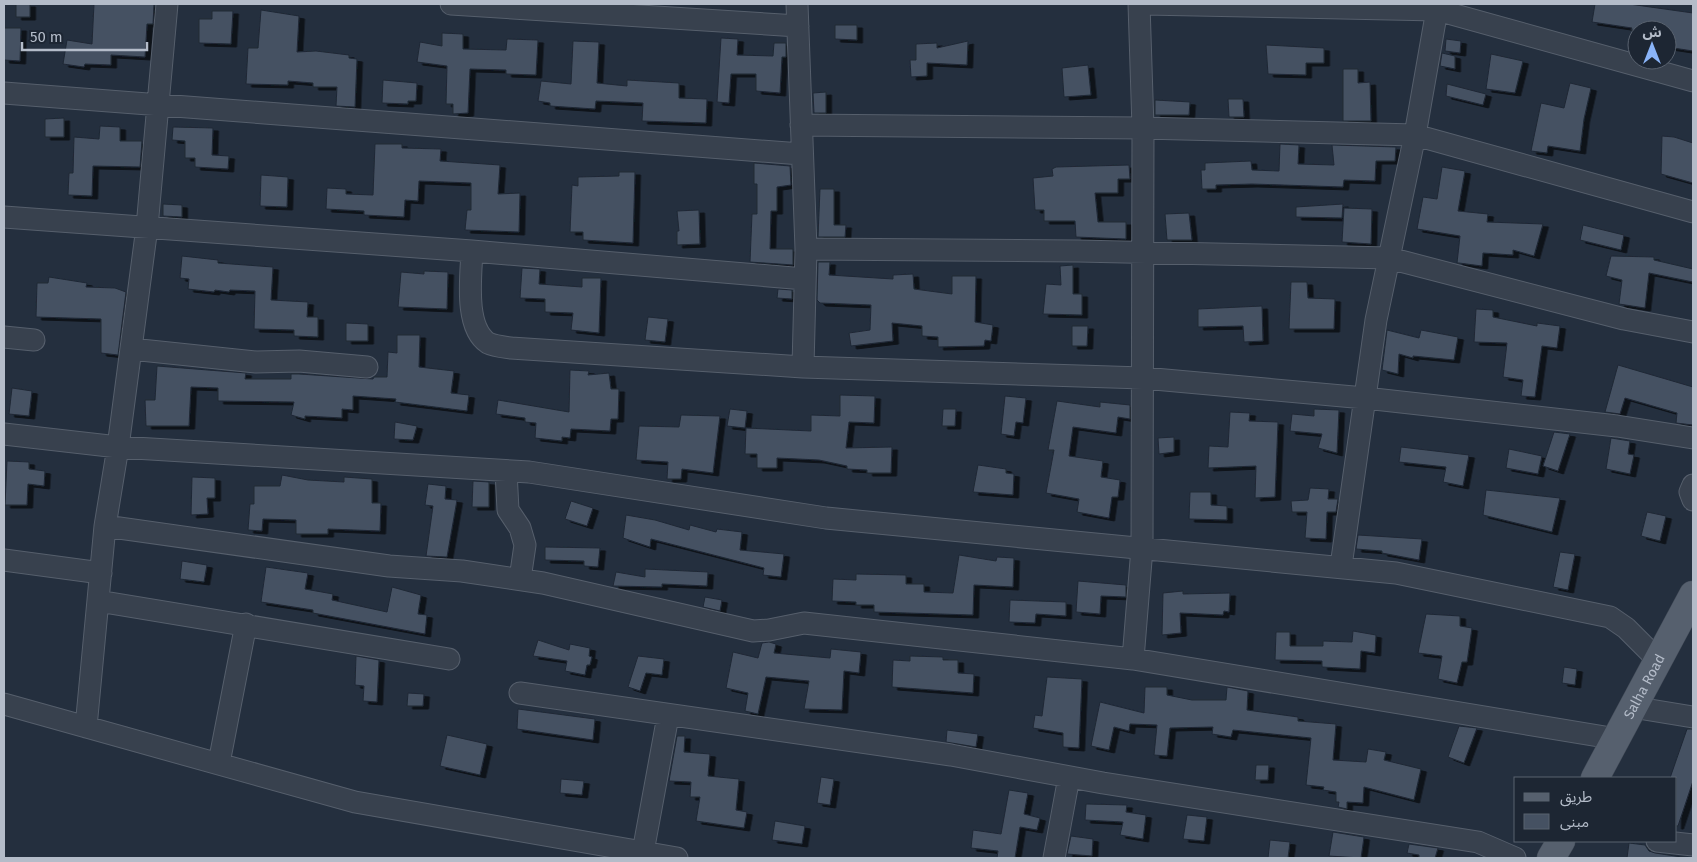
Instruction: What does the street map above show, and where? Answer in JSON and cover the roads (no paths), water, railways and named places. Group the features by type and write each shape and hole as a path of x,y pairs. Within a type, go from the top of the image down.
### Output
{"main road":[{"name":"Salha Road","path":"1596,777 1693,595"},
{"path":"1551,858 1560,842"}],"street":[{"path":"86,727 105,526 118,447 147,227 167,4"},
{"path":"451,4 798,26"},
{"path":"797,4 801,154 806,249 803,367"},
{"path":"1133,659 1142,548 1143,128 1139,4"},
{"path":"1145,4 1437,7 1693,81"},
{"path":"1341,566 1376,320 1415,135 1437,7"},
{"path":"4,93 801,154"},
{"path":"801,125 1143,128 1415,135 1693,212"},
{"path":"4,217 472,251 805,279"},
{"path":"806,249 1142,252 1389,258 1624,319 1693,332"},
{"path":"472,251 470,294 476,330 490,344 511,348 803,367 1143,378 1365,398 1617,426 1693,438"},
{"path":"4,337 34,340"},
{"path":"131,349 256,362 299,361 367,367"},
{"path":"4,434 118,447 529,472 826,518 1341,566 1396,573 1610,617 1626,628 1658,660"},
{"path":"506,471 508,510 520,528 525,545 520,579"},
{"path":"1693,486 1690,492 1693,500"},
{"path":"105,526 389,566 462,571 520,579 585,591 753,630 769,630 804,622 1133,659 1617,738"},
{"path":"4,560 100,573"},
{"path":"98,601 449,659"},
{"path":"219,763 246,624"},
{"path":"520,693 668,716 951,755 1069,777 1478,842 1515,858"},
{"path":"4,704 355,802 677,858"},
{"path":"1632,707 1693,717"},
{"path":"643,852 668,716"},
{"path":"1054,858 1069,777"},
{"path":"1664,842 1693,846"}]}
